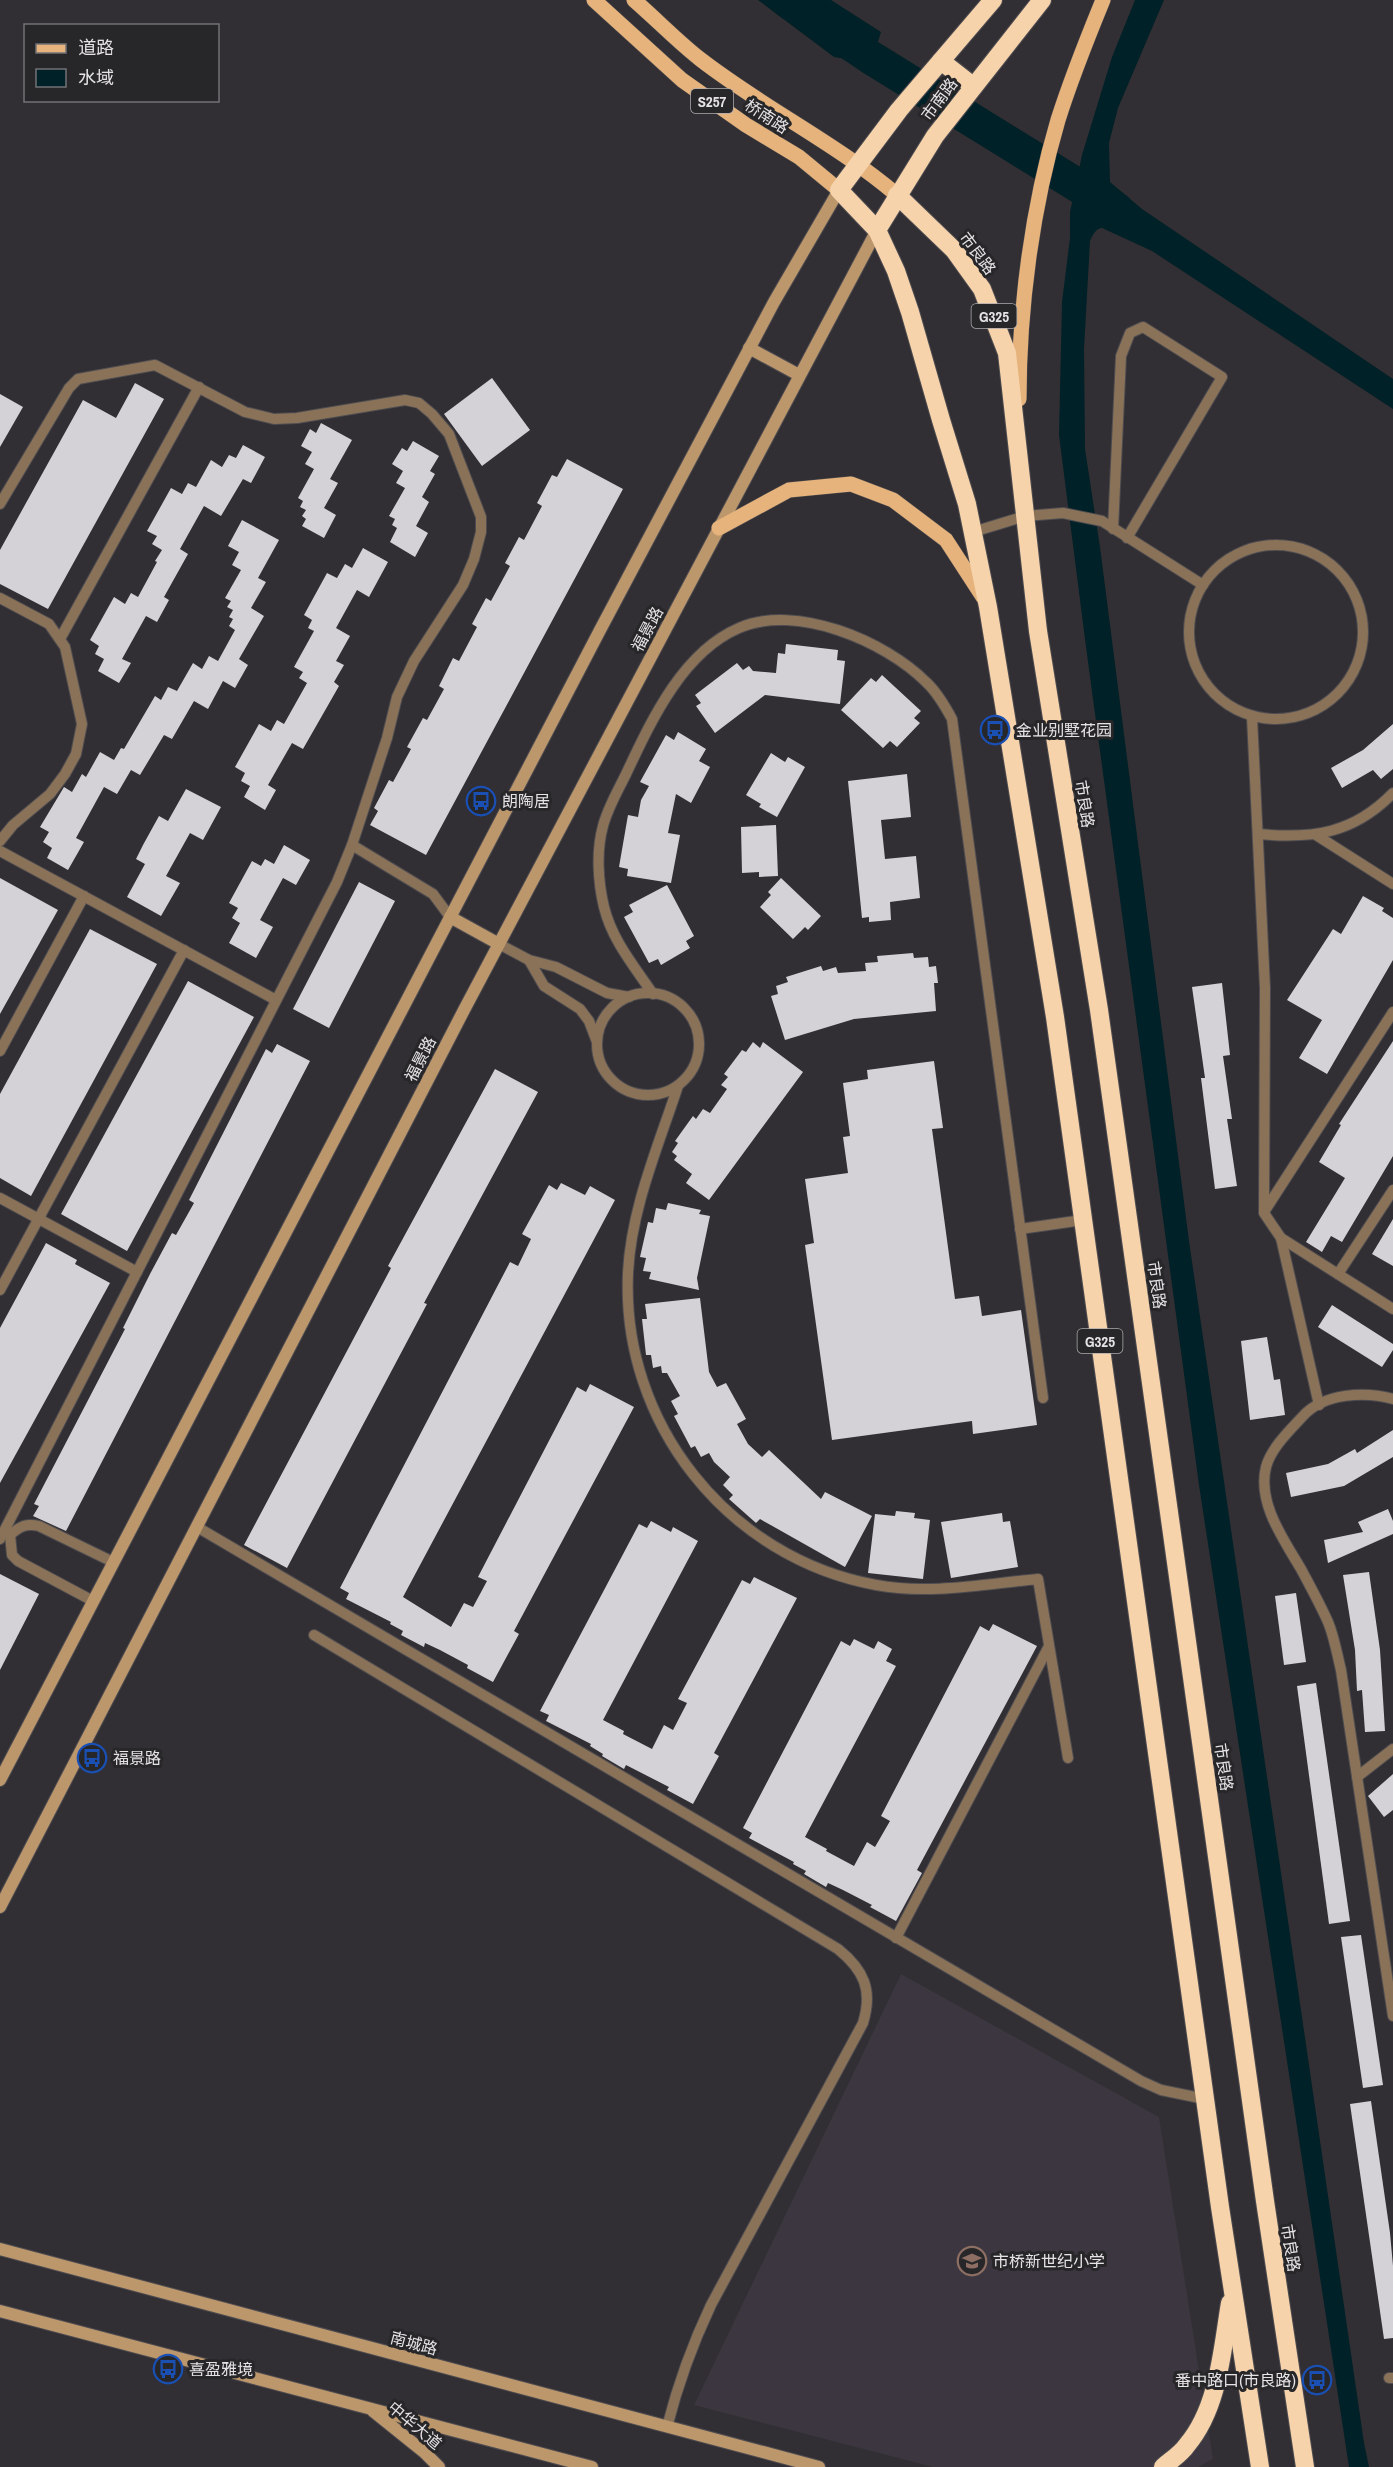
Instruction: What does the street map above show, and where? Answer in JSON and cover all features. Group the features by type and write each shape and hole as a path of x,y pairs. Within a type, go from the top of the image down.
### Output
{"highway":[{"name":"市南路","path":"839,190 898,110 993,0"},
{"name":"市南路","path":"877,230 935,136 1042,0"},
{"path":"945,56 976,82"},
{"name":"G325","path":"839,190 877,230 896,271 967,504 988,607 1054,1017 1205,2100 1260,2467"},
{"name":"市良路","path":"897,195 954,250 982,289 1007,353 1038,631 1099,1011 1264,2201 1305,2467"},
{"path":"1163,2467 1188,2445 1202,2422 1215,2386 1233,2290"}],"main road":[{"name":"桥南路","path":"594,0 682,80 746,125 799,157 839,190"},
{"name":"桥南路","path":"634,0 699,58 857,164"},
{"name":"G325","path":"1019,470 1019,369 1026,283 1037,211 1058,121 1103,0"},
{"name":"市良路","path":"857,164 897,195"},
{"path":"0,1780 749,348 839,190"},
{"name":"福景路","path":"0,1907 499,944 877,230"},
{"path":"749,348 799,375"},
{"path":"719,528 789,490 851,484 893,500 946,540 988,607"},
{"path":"450,917 499,944"},
{"name":"南城路","path":"0,2249 819,2467"},
{"path":"0,2311 592,2467"},
{"name":"中华大道","path":"370,2408 439,2467"}],"lane":[{"path":"1113,529 1121,356 1130,333 1143,327 1222,377 1127,538"},
{"path":"0,504 60,400 78,380 155,365 245,412 274,419 297,418 405,400 419,403 449,434 481,516 481,532 464,585 414,661 397,697 387,738 337,882 4,1534 12,1555 18,1561 93,1601"},
{"path":"60,639 199,387"},
{"path":"973,532 1025,516 1063,513 1102,521 1203,585"},
{"path":"1261,546 1294,547 1324,559 1347,582 1360,612 1362,645 1354,668 1341,689 1323,705 1301,716 1276,719 1252,717 1218,698 1202,679 1192,657 1189,625 1192,609 1203,585 1217,567 1231,558 1261,546"},
{"path":"0,598 49,624 60,639 65,647 82,724 76,754 66,774 50,794 13,825 0,841"},
{"path":"653,994 614,936 604,907 600,879 600,848 603,826 643,739 689,666 709,645 739,628 764,620 792,621 844,631 873,644 908,665 927,682 952,719 1043,1398"},
{"path":"1252,717 1265,988 1264,1213 1281,1238 1318,1405"},
{"path":"1258,834 1290,837 1316,835 1347,826 1376,810 1393,793"},
{"path":"1316,835 1393,884"},
{"path":"352,844 433,894 450,917"},
{"path":"0,851 276,1000"},
{"path":"0,1051 84,896"},
{"path":"499,944 529,960 556,967 607,993 629,997 653,994 674,1000 690,1015 696,1027 698,1053 687,1077 678,1086 654,1095 641,1095 617,1085 608,1075 598,1054 599,1030 610,1010 629,997"},
{"path":"0,1290 184,950"},
{"path":"529,960 544,986 580,1009 589,1021 597,1042"},
{"path":"1264,1213 1393,1012"},
{"path":"678,1086 637,1213 628,1273 630,1324 637,1365 646,1394 673,1449 691,1474 733,1518 777,1549 825,1571 876,1585 929,1589 1038,1580 1068,1758"},
{"path":"1338,1274 1393,1190"},
{"path":"0,1198 137,1272"},
{"path":"1020,1229 1083,1221"},
{"path":"1281,1238 1393,1309"},
{"path":"1393,1399 1357,1394 1310,1408 1288,1432 1266,1466 1264,1481 1279,1533 1301,1569 1329,1624 1341,1670 1357,1777 1389,1956 1393,2016"},
{"path":"4,1534 31,1524 39,1526 113,1562"},
{"path":"197,1527 1141,2081 1161,2090 1205,2100"},
{"path":"314,1635 838,1948 849,1957 862,1976 868,1996 867,2009 862,2023 701,2326 679,2379 667,2427"},
{"path":"896,1938 1049,1646"},
{"path":"1357,1777 1393,1749"}],"shaded area":[{"name":"市桥新世纪小学","path":"901,1974 1159,2117 1213,2459 1198,2467 933,2467 694,2405"}],"water":[{"path":"758,0 831,0 881,32 877,45 852,60 834,57"},
{"path":"1135,0 1164,0 1118,108 1109,143 1110,182 1142,209 1393,379 1393,409 1152,251 1102,228 1096,231 1090,241 1084,349 1085,449 1100,547 1189,1241 1369,2467 1349,2467 1199,1485 1059,435 1062,302 1070,238 1070,212 1082,155 1112,57"}],"building":[{"path":"492,378 530,430 482,466 444,414"},
{"path":"135,383 164,399 48,609 0,584 0,550 83,400 116,418"},
{"path":"0,394 23,407 0,447"},
{"path":"321,423 352,440 330,479 338,483 324,508 336,515 324,538 302,526 306,519 302,516 306,510 300,507 303,501 298,498 314,469 305,464 312,452 301,446 310,429 316,433"},
{"path":"413,441 439,456 430,471 435,474 422,497 429,502 416,526 428,533 415,557 390,542 397,528 392,525 395,519 389,516 405,488 396,483 403,471 392,464 402,448 407,451"},
{"path":"243,445 265,457 251,483 243,479 221,516 204,506 180,549 188,554 164,597 169,600 157,622 146,616 122,659 131,663 119,683 98,671 104,659 95,654 99,646 90,640 114,597 125,604 131,593 138,597 157,562 155,561 162,550 152,544 157,536 147,531 171,488 182,494 188,483 196,487 211,460 222,467 229,455 236,458"},
{"path":"567,459 623,489 426,855 370,825 378,811 374,808 389,780 393,782 411,749 407,747 423,718 427,720 444,689 439,686 453,658 459,661 477,627 472,624 486,598 491,601 510,566 505,563 519,537 524,540 542,506 537,503 552,475 557,477"},
{"path":"242,520 279,540 258,578 266,582 251,608 264,616 239,659 248,665 235,688 223,681 208,709 194,701 172,739 164,735 140,775 131,770 117,794 104,787 76,838 84,842 68,870 47,858 52,848 43,842 49,832 40,827 64,787 72,792 82,774 86,777 100,752 114,760 121,748 124,749 155,696 161,700 168,687 177,691 193,663 202,669 209,656 218,661 235,630 229,626 233,619 229,617 233,610 227,607 231,601 225,598 241,570 232,565 239,552 228,546"},
{"path":"363,548 388,562 369,597 357,590 336,628 350,636 336,661 344,665 334,682 339,686 303,749 292,743 268,785 276,790 265,810 244,797 250,786 241,781 245,773 235,767 259,724 271,731 277,720 284,724 307,683 299,678 303,672 294,667 314,631 308,628 312,620 304,615 327,573 337,578 345,564 352,568"},
{"path":"786,644 838,650 837,660 845,661 840,704 765,695 715,733 696,706 701,703 695,695 737,663 743,670 749,666 753,671 776,673 778,653 785,654"},
{"path":"882,675 921,711 914,718 920,723 897,747 890,741 883,748 841,710 871,678 876,682"},
{"path":"1393,724 1393,769 1381,779 1373,770 1342,788 1331,768 1363,750"},
{"path":"678,732 706,749 699,761 710,767 691,803 676,794 668,833 680,835 671,883 627,876 628,869 619,867 628,815 638,817 641,800 649,786 640,782 666,735 674,740"},
{"path":"771,753 785,762 788,757 805,767 777,817 759,807 761,804 746,795"},
{"path":"907,774 911,817 881,820 885,859 916,856 920,898 890,902 891,920 869,922 869,917 862,918 848,781"},
{"path":"186,789 221,807 203,840 190,833 166,876 180,883 161,916 127,897 145,864 136,859 143,845 159,816 168,821"},
{"path":"776,825 778,876 759,877 759,872 742,873 741,827"},
{"path":"284,845 310,860 296,885 283,878 260,920 273,927 256,958 229,943 240,923 232,918 238,908 229,903 252,861 261,866 265,859 274,864"},
{"path":"0,878 58,910 0,1014"},
{"path":"781,878 821,916 808,930 805,927 793,939 760,907 771,895 768,892"},
{"path":"359,882 395,901 329,1028 293,1009"},
{"path":"667,885 694,936 686,941 690,948 661,965 658,959 649,963 624,917 633,912 629,905"},
{"path":"1363,896 1384,908 1382,911 1393,918 1393,960 1327,1074 1299,1058 1322,1020 1287,1000 1333,929 1341,934"},
{"path":"90,929 157,964 31,1196 0,1178 0,1094"},
{"path":"913,953 914,958 928,957 929,967 936,966 938,983 934,983 936,1011 854,1019 785,1040 771,996 778,994 776,986 788,982 786,977 821,966 823,971 836,967 838,973 866,971 865,963 878,962 877,956"},
{"path":"188,981 254,1017 127,1251 61,1214"},
{"path":"1222,983 1230,1055 1223,1056 1232,1119 1227,1119 1237,1186 1215,1189 1201,1078 1205,1078 1192,987"},
{"path":"1393,1041 1393,1156 1342,1242 1331,1236 1322,1252 1306,1242 1345,1178 1319,1162 1341,1125 1339,1124"},
{"path":"753,1042 760,1048 763,1042 803,1072 709,1200 686,1183 692,1174 674,1160 677,1156 672,1152 678,1143 675,1141 693,1116 696,1119 703,1109 710,1113 727,1089 721,1085 728,1077 724,1074 742,1050 746,1052"},
{"path":"277,1044 310,1061 66,1531 33,1516 39,1506 34,1504 125,1329 123,1328 150,1274 172,1233 176,1235 194,1203 189,1200 266,1049 272,1053"},
{"path":"934,1061 943,1128 932,1129 955,1299 979,1296 982,1316 1021,1310 1037,1425 973,1434 972,1421 832,1440 805,1245 814,1243 805,1179 848,1173 843,1137 850,1136 843,1083 868,1079 867,1070"},
{"path":"495,1069 538,1092 424,1303 427,1304 287,1568 244,1545 391,1268 388,1266"},
{"path":"561,1183 585,1195 590,1186 615,1200 403,1597 451,1627 464,1603 473,1607 487,1581 478,1577 577,1387 586,1392 590,1384 634,1407 514,1631 519,1634 493,1682 440,1650 425,1643 424,1647 401,1635 403,1631 390,1624 391,1622 346,1599 349,1593 340,1588 510,1262 518,1266 531,1239 522,1234 549,1185 557,1190"},
{"path":"668,1203 701,1210 699,1214 710,1216 697,1278 699,1290 649,1279 651,1272 643,1271 646,1258 640,1257 648,1222 653,1223 656,1208 666,1210"},
{"path":"1393,1219 1393,1266 1372,1254"},
{"path":"46,1243 77,1260 75,1264 110,1283 0,1483 0,1328"},
{"path":"700,1298 709,1372 717,1387 726,1383 746,1419 737,1424 748,1444 762,1457 769,1450 821,1499 825,1492 872,1516 845,1567 760,1519 756,1523 729,1499 733,1495 723,1485 730,1477 714,1462 709,1453 701,1457 695,1446 691,1448 674,1416 678,1414 671,1401 680,1396 667,1373 662,1373 661,1366 653,1368 651,1355 646,1355 642,1319 647,1319 645,1304"},
{"path":"1332,1305 1393,1344 1393,1350 1382,1367 1318,1327"},
{"path":"1267,1337 1274,1380 1280,1379 1285,1415 1250,1420 1241,1341"},
{"path":"1393,1430 1393,1457 1344,1486 1291,1497 1286,1473 1328,1464 1355,1449 1357,1453"},
{"path":"1388,1509 1393,1521 1393,1534 1328,1563 1324,1540 1363,1532 1358,1522"},
{"path":"896,1511 915,1513 914,1518 930,1520 923,1579 868,1573 875,1514 895,1516"},
{"path":"1002,1513 1003,1522 1010,1521 1018,1567 951,1578 941,1522"},
{"path":"651,1521 671,1532 673,1527 698,1541 603,1720 624,1731 623,1734 652,1749 664,1725 673,1730 687,1703 678,1699 742,1580 750,1584 754,1577 797,1598 714,1753 719,1756 693,1804 667,1790 669,1787 626,1765 624,1769 602,1756 603,1754 590,1746 591,1744 546,1721 549,1715 540,1711 639,1524 647,1528"},
{"path":"1369,1572 1380,1650 1385,1731 1365,1732 1362,1690 1357,1691 1355,1650 1343,1575"},
{"path":"0,1574 39,1594 0,1670"},
{"path":"1296,1593 1306,1662 1284,1665 1275,1596"},
{"path":"993,1624 1037,1646 917,1870 922,1873 896,1921 843,1890 828,1883 826,1887 804,1874 806,1871 793,1864 794,1862 749,1838 752,1833 743,1828 841,1641 850,1646 854,1639 874,1649 878,1641 892,1649 886,1661 896,1666 805,1837 854,1866 867,1842 875,1847 890,1821 881,1816 980,1626 989,1631"},
{"path":"1316,1683 1350,1921 1329,1924 1297,1686"},
{"path":"1393,1774 1393,1810 1384,1817 1368,1796"},
{"path":"1361,1935 1383,2085 1363,2088 1341,1937"},
{"path":"1371,2101 1393,2266 1393,2338 1384,2339 1350,2104"}],"waterway":[{"path":"786,0 870,57 1116,209"}],"place":[{"name":"金业别墅花园","path":"995,730"},
{"name":"朗陶居","path":"481,801"},
{"name":"福景路","path":"92,1758"},
{"name":"市桥新世纪小学","path":"972,2261"},
{"name":"喜盈雅境","path":"168,2369"},
{"name":"番中路口(市良路)","path":"1317,2380"}]}
